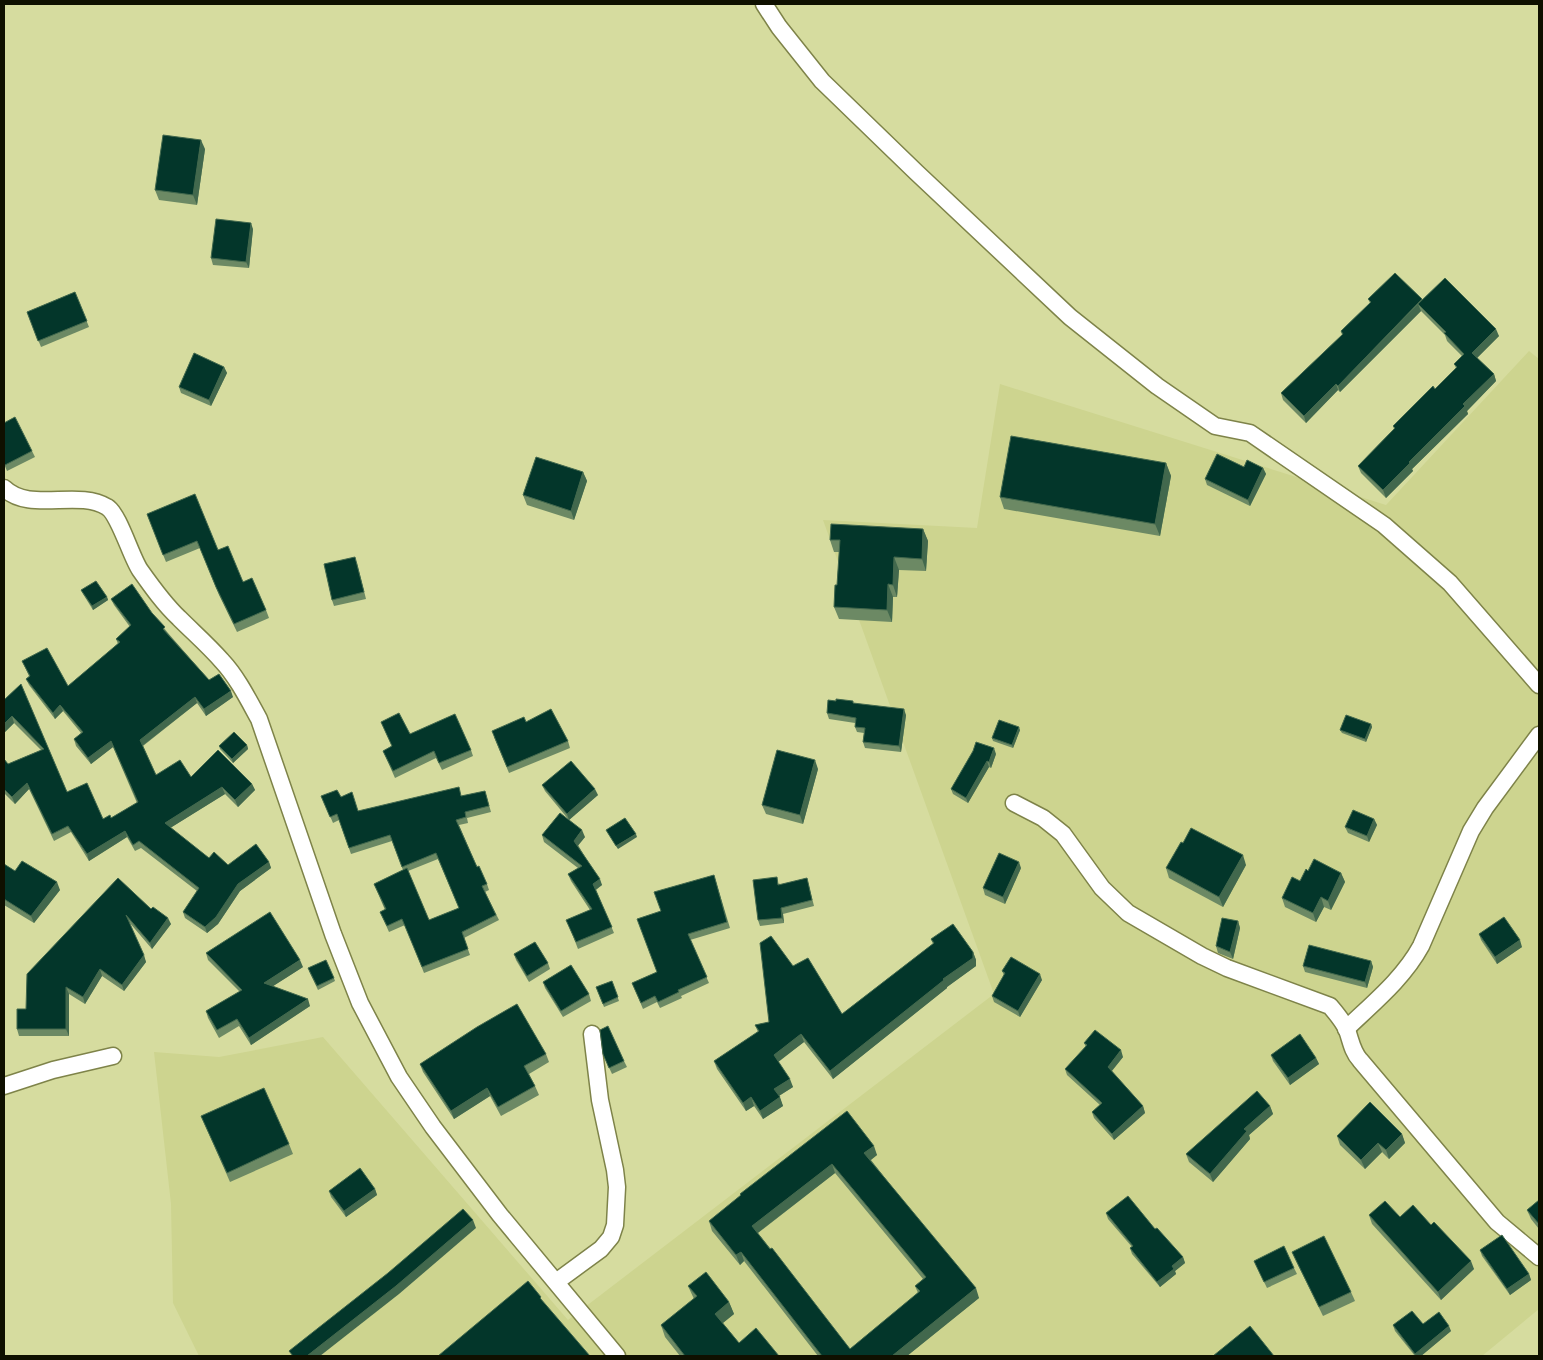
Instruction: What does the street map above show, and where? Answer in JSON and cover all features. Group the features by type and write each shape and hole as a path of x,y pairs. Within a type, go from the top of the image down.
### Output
{"street":[{"path":"764,4 778,27 822,81 1070,317 1157,386 1215,426 1250,433 1384,525 1450,583 1539,685"},
{"path":"4,488 8,492 29,499 95,502 108,507 115,517 139,568 156,592 223,662 259,719 353,986 395,1069 432,1127 500,1215 617,1356"},
{"path":"1346,1029 1411,964 1421,946 1471,831 1485,808 1539,735"},
{"path":"1014,803 1043,818 1063,834 1102,888 1128,913 1202,956 1227,968 1330,1006 1346,1029 1354,1053 1497,1222 1539,1257"},
{"path":"556,1282 601,1248 611,1237 615,1226 616,1170 600,1100 592,1034"},
{"path":"4,1086 53,1070 113,1056"}],"shaded area":[{"path":"1529,351 1539,359 1539,1309 1482,1356 199,1356 173,1303 171,1204 154,1052 219,1057 323,1037 568,1320 994,994 823,520 977,528 1000,384 1386,505"}],"building":[{"path":"163,135 201,140 193,195 155,190"},
{"path":"216,219 251,223 246,262 211,258"},
{"path":"1395,273 1422,299 1338,386 1336,384 1304,416 1281,393 1343,334 1341,331 1371,302 1368,299"},
{"path":"1445,278 1496,329 1472,353 1494,374 1463,404 1465,406 1383,490 1358,466 1395,428 1393,426 1433,386 1435,389 1457,367 1454,364 1464,354 1444,333 1446,332 1418,304"},
{"path":"75,292 87,321 38,341 27,312"},
{"path":"194,353 224,367 209,400 179,387"},
{"path":"15,417 32,451 5,465 4,423"},
{"path":"1011,436 1166,463 1155,524 1000,497"},
{"path":"1217,454 1244,467 1247,460 1263,468 1248,500 1205,479"},
{"path":"536,457 583,472 571,511 523,495"},
{"path":"195,494 218,550 228,546 243,582 252,578 266,610 234,624 197,541 163,555 147,514"},
{"path":"831,524 923,529 922,559 894,557 893,585 888,584 887,610 834,607 840,540 830,540"},
{"path":"355,557 364,592 332,600 324,564"},
{"path":"96,581 107,597 92,606 81,590"},
{"path":"132,584 152,613 165,627 163,629 209,680 219,674 231,691 204,709 195,697 140,740 156,775 180,760 191,777 218,750 252,784 235,800 222,787 165,823 209,858 214,852 228,865 256,844 269,862 238,884 216,917 205,927 183,912 199,888 139,841 133,845 125,831 87,854 68,826 52,834 27,783 12,797 4,789 4,759 8,764 44,749 12,716 4,724 4,700 21,684 67,792 87,783 103,819 110,815 111,818 138,802 111,741 88,758 74,739 83,732 60,705 53,713 26,679 30,676 22,661 47,648 68,686 120,642 116,639 131,625 111,599"},
{"path":"836,699 904,709 899,746 863,742 865,728 855,727 856,718 827,713 828,700 836,701"},
{"path":"551,709 568,741 507,767 492,731 524,717 526,722"},
{"path":"399,713 410,734 455,714 471,750 439,763 434,751 393,771 383,751 392,746 381,722"},
{"path":"1346,715 1371,724 1365,739 1340,730"},
{"path":"999,720 1019,727 1012,745 992,738"},
{"path":"234,732 247,745 232,759 219,746"},
{"path":"976,742 994,748 989,762 987,761 966,798 951,789 973,751"},
{"path":"777,750 815,760 800,815 762,805"},
{"path":"571,761 595,789 567,814 542,785"},
{"path":"459,787 461,796 485,791 489,806 465,812 466,817 456,820 477,867 479,866 487,884 482,886 496,915 462,932 468,949 422,967 402,919 387,926 380,912 386,909 374,884 407,868 429,920 459,908 436,853 402,867 390,835 349,848 337,814 330,817 321,796 337,790 341,797 352,792 358,811"},
{"path":"1353,810 1374,819 1367,836 1345,827"},
{"path":"560,813 582,830 574,841 600,879 593,884 612,927 576,942 566,920 592,909 568,874 582,866 542,835"},
{"path":"625,818 636,834 616,846 606,830"},
{"path":"1191,828 1243,855 1219,897 1166,868"},
{"path":"999,853 1019,862 1003,897 983,888"},
{"path":"1314,859 1341,873 1328,901 1321,897 1313,913 1282,898 1292,877 1300,881"},
{"path":"22,861 57,882 31,916 4,899 4,864 15,871"},
{"path":"714,875 727,922 688,934 707,977 678,990 679,992 658,1002 655,996 641,1003 632,983 657,972 637,919 661,911 654,892"},
{"path":"777,877 778,885 807,878 812,900 781,908 782,918 758,920 753,880"},
{"path":"118,878 151,909 153,907 168,918 150,943 126,915 144,955 122,985 100,969 83,997 66,987 66,1029 17,1029 17,1009 26,1009 27,974"},
{"path":"270,912 300,960 264,983 308,999 249,1038 237,1019 217,1030 206,1011 242,990 206,953"},
{"path":"1504,917 1520,940 1495,957 1479,934"},
{"path":"1222,918 1238,921 1230,952 1216,946"},
{"path":"953,924 973,952 973,958 943,979 830,1071 801,1034 774,1055 790,1079 774,1089 780,1097 760,1111 751,1097 743,1103 714,1061 759,1031 755,1025 769,1022 760,943 771,936 793,966 808,958 842,1014 934,943 931,939"},
{"path":"535,942 548,963 527,976 514,954"},
{"path":"1309,945 1371,961 1365,982 1303,966"},
{"path":"1011,957 1040,974 1018,1011 992,996 1005,973 1002,971"},
{"path":"326,960 334,978 317,986 308,968"},
{"path":"571,965 589,994 561,1011 543,982"},
{"path":"612,981 618,997 603,1004 596,987"},
{"path":"517,1004 546,1054 524,1066 535,1086 498,1107 487,1088 451,1111 420,1064"},
{"path":"608,1026 624,1061 609,1068 603,1054 600,1030"},
{"path":"1095,1030 1121,1050 1108,1067 1143,1106 1112,1134 1092,1112 1102,1103 1065,1069 1087,1045 1084,1043"},
{"path":"1300,1034 1316,1058 1288,1078 1271,1055"},
{"path":"264,1088 289,1144 227,1173 201,1116"},
{"path":"1257,1091 1270,1106 1244,1129 1247,1131 1210,1174 1186,1154"},
{"path":"1370,1102 1402,1134 1386,1150 1378,1143 1361,1160 1337,1136"},
{"path":"847,1111 874,1146 864,1153 976,1288 892,1356 822,1356 741,1252 736,1255 709,1221 740,1194","holes":["832,1164 926,1277 915,1286 920,1291 850,1349 772,1248 770,1249 752,1226"]},
{"path":"360,1168 375,1189 344,1211 329,1191"},
{"path":"1128,1196 1155,1229 1157,1228 1183,1257 1172,1266 1174,1269 1157,1282 1130,1248 1133,1246 1106,1213"},
{"path":"1539,1200 1539,1224 1527,1210"},
{"path":"1385,1201 1400,1217 1413,1205 1431,1225 1434,1222 1471,1261 1438,1292 1369,1215"},
{"path":"463,1209 473,1220 396,1286 307,1356 293,1356 289,1351 388,1273"},
{"path":"1502,1235 1529,1274 1507,1289 1480,1250"},
{"path":"1324,1236 1351,1292 1319,1307 1292,1252"},
{"path":"1284,1246 1294,1268 1264,1282 1254,1261"},
{"path":"706,1272 729,1302 715,1314 739,1343 756,1328 779,1356 685,1356 661,1325 697,1296 688,1286"},
{"path":"528,1281 540,1298 590,1356 438,1356"},
{"path":"1412,1311 1423,1324 1439,1312 1449,1326 1415,1354 1393,1325"},
{"path":"1250,1326 1274,1356 1213,1356"}]}
